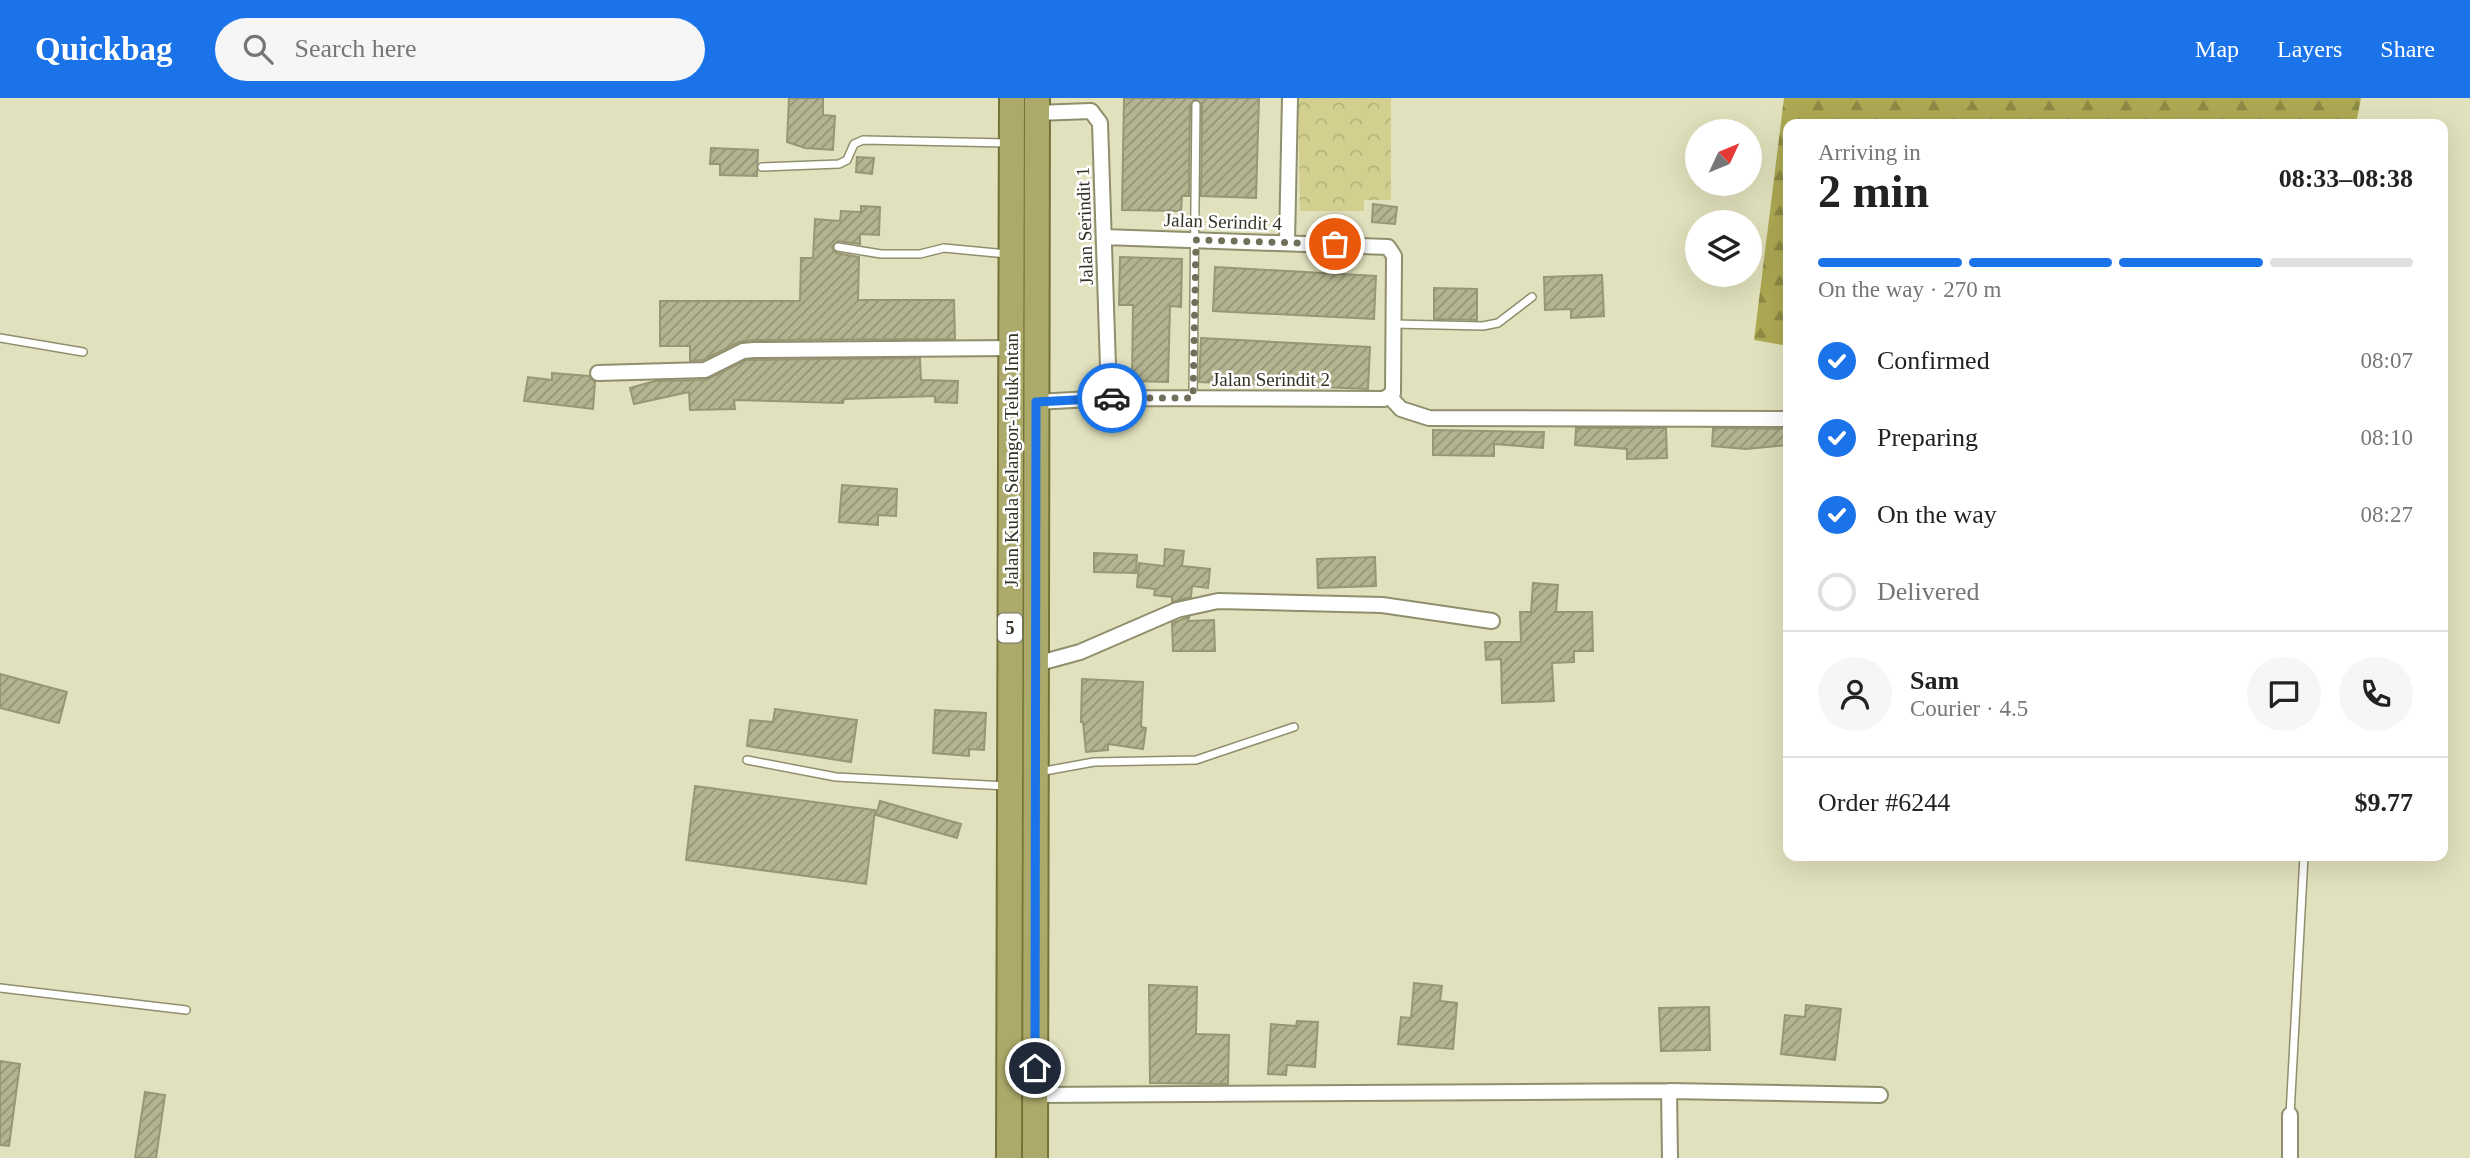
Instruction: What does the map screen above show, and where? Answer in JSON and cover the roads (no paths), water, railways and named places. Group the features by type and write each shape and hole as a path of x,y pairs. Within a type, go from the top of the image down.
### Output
{"highway":[{"name":"Jalan Kuala Selangor-Teluk Intan","path":"1009,1158 1012,98"},
{"name":"Jalan Kuala Selangor-Teluk Intan","path":"1035,1158 1036,105"}],"street":[{"path":"1287,242 1290,98"},
{"name":"Jalan Serindit 1","path":"1036,105 1086,111 1098,118 1109,398"},
{"name":"Jalan Serindit 4","path":"1104,237 1388,247 1394,256 1394,324"},
{"path":"1394,324 1395,387 1390,397 1401,409 1429,418 1783,419"},
{"path":"598,373 705,370 743,351 754,350 1011,348"},
{"name":"Jalan Serindit 2","path":"1036,402 1109,398 1390,397"},
{"path":"1035,664 1080,652 1177,610 1218,601 1382,605 1492,621"},
{"path":"1035,1095 1670,1091 1880,1095"},
{"path":"1670,1091 1670,1158"},
{"path":"2290,1115 2290,1158"}],"lane":[{"path":"1193,398 1196,105"},
{"path":"762,167 839,164 847,160 854,144 863,140 1012,143"},
{"path":"838,247 881,254 920,254 944,248 1011,254"},
{"path":"1394,324 1491,324 1512,315 1532,297"},
{"path":"0,338 82,352"},
{"path":"1035,772 1094,762 1196,760 1294,727"},
{"path":"747,760 836,777 1010,786"},
{"path":"2290,1115 2304,861"},
{"path":"0,988 186,1010"}]}
